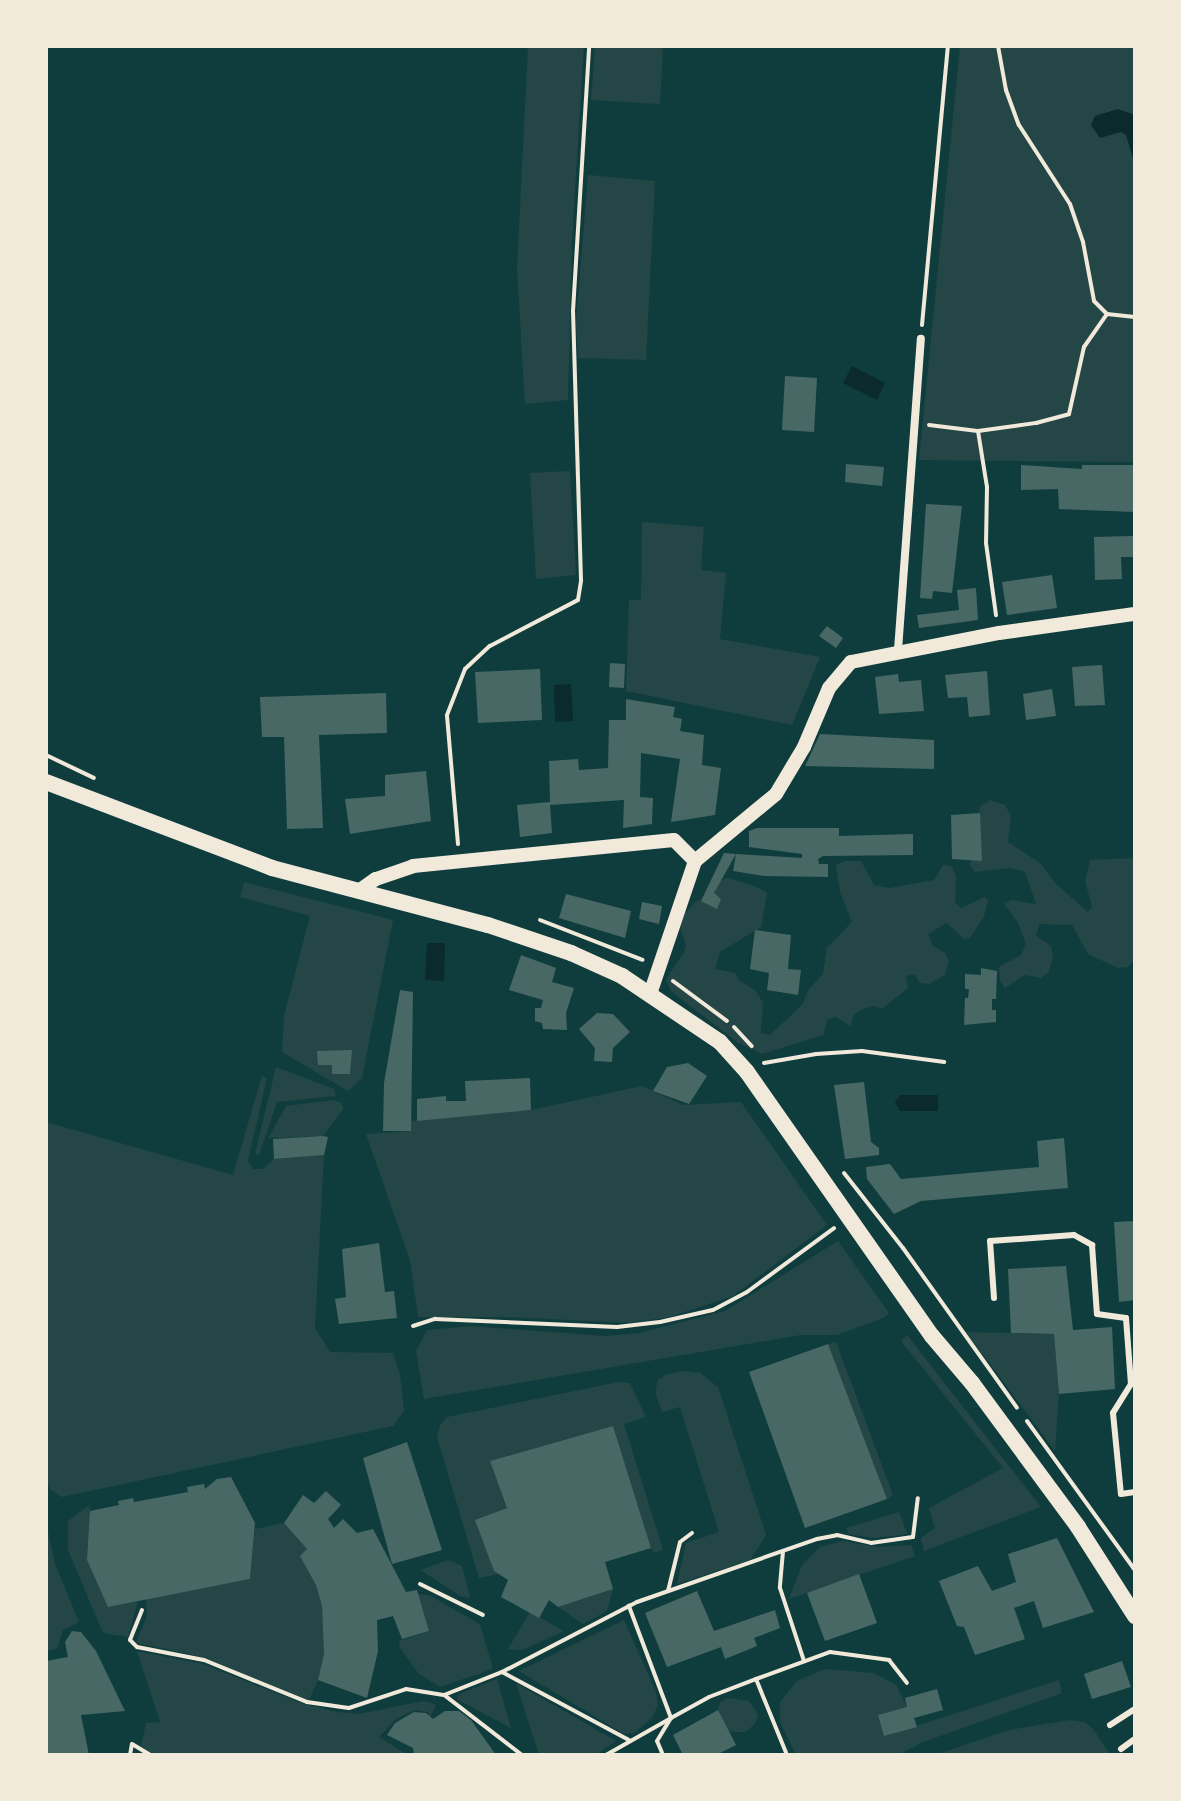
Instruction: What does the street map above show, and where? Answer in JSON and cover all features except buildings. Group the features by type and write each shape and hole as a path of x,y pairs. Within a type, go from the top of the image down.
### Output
{"main road":[{"path":"46,782 272,868 360,890 571,953 622,976 720,1042 747,1072 932,1336 972,1383 1133,1607"}],"street":[{"path":"898,650 921,339"},
{"path":"650,994 695,861 776,794 804,747 829,688 851,662 898,650 1135,614"},
{"path":"360,890 376,879 413,866 674,840 695,861"}],"lane":[{"path":"994,1298 990,1241 1074,1235 1092,1245 1097,1314 1126,1318 1133,1384 1113,1413 1121,1494 1135,1492"},
{"path":"1110,1725 1135,1709"},
{"path":"1121,1749 1135,1739"}],"path":[{"path":"459,863 447,715 465,669 490,646 578,600 581,580 573,311 589,46"},
{"path":"921,339 948,46"},
{"path":"998,46 1006,90 1019,125 1070,204 1083,242 1094,301 1107,314 1135,317"},
{"path":"915,425 954,426 978,431 1036,423 1069,414 1084,347 1107,314"},
{"path":"978,431 987,487 986,543 999,633"},
{"path":"46,755 98,780"},
{"path":"529,917 637,955 744,1034 771,1075"},
{"path":"747,1072 763,1063 816,1054 862,1051 944,1062"},
{"path":"840,1168 946,1307 1135,1570"},
{"path":"413,1326 435,1319 617,1327 660,1322 713,1310 747,1292 847,1216"},
{"path":"444,1695 502,1672 629,1605 783,1551 837,1535 871,1543 913,1537 918,1498"},
{"path":"668,1591 680,1542 692,1533"},
{"path":"783,1551 780,1588 804,1661"},
{"path":"420,1584 483,1615"},
{"path":"629,1605 671,1718"},
{"path":"142,1610 130,1640 137,1647 204,1660 307,1702 349,1708 406,1689 444,1695 522,1755"},
{"path":"606,1755 709,1697 830,1652 889,1660 907,1683"},
{"path":"502,1672 629,1740"},
{"path":"756,1679 787,1755"},
{"path":"663,1755 657,1741 671,1718"},
{"path":"130,1755 132,1744 150,1755"}],"shaded area":[{"path":"528,46 584,46 572,240 568,400 525,404 517,269"},
{"path":"595,46 663,46 660,104 591,100"},
{"path":"960,46 1135,46 1135,462 919,460"},
{"path":"1118,109 1135,115 1133,158 1126,135 1121,132 1100,138 1091,125 1095,116"},
{"path":"588,175 655,181 646,360 578,358 576,322"},
{"path":"852,366 885,383 877,400 843,383"},
{"path":"570,471 576,575 536,579 530,473"},
{"path":"642,522 704,527 701,570 726,573 720,639 820,657 792,725 626,691 629,600 641,600"},
{"path":"571,684 573,721 555,722 554,685"},
{"path":"990,800 1005,805 1011,816 1008,842 1041,864 1056,884 1088,912 1092,907 1085,881 1090,860 1135,858 1135,959 1128,967 1118,968 1088,954 1072,925 1039,924 1036,936 1051,946 1053,957 1049,972 1041,978 1025,975 1005,988 1000,980 999,967 1021,955 1026,944 1018,923 1004,904 1012,900 1036,904 1025,872 1011,868 975,872 970,866 980,806"},
{"path":"845,861 861,861 874,885 890,888 934,880 944,864 952,867 956,876 955,902 961,908 985,897 988,901 984,916 970,938 964,939 947,923 928,934 933,946 945,953 949,961 945,975 929,984 920,983 915,974 906,976 908,988 882,1009 875,1006 862,1009 853,1016 851,1026 836,1017 828,1019 823,1035 762,1054 737,1042 671,991 666,979 684,953 686,944 680,928 684,915 696,901 704,900 705,891 716,882 728,878 755,886 767,893 761,927 720,952 715,969 735,973 739,980 756,991 763,1003 761,1033 770,1035 802,1005 809,989 823,974 827,948 852,922 840,892 836,865"},
{"path":"244,882 393,920 362,1078 348,1091 282,1052 284,1016 310,916 240,897"},
{"path":"427,943 445,943 444,981 425,980"},
{"path":"276,1067 334,1089 336,1096 277,1102 259,1155 255,1154"},
{"path":"262,1076 267,1078 248,1161 253,1169 263,1169 274,1159 324,1155 315,1328 330,1352 393,1353 400,1374 404,1411 393,1426 62,1497 51,1490 46,1480 46,1122 233,1175"},
{"path":"642,1086 683,1105 741,1102 827,1225 733,1296 670,1317 628,1323 507,1317 418,1317 410,1260 366,1134 411,1131 411,1121 531,1110"},
{"path":"900,1095 938,1095 938,1111 900,1111 895,1102"},
{"path":"333,1100 342,1103 343,1109 323,1136 268,1138 286,1106"},
{"path":"838,1241 889,1313 883,1318 837,1335 801,1335 424,1399 416,1351 427,1330 471,1326 605,1336 639,1333 725,1311"},
{"path":"966,1332 1054,1334 1059,1394 1055,1451"},
{"path":"907,1335 1041,1507 924,1551 921,1538 935,1528 929,1508 1003,1468 901,1341"},
{"path":"836,1342 893,1495 887,1499 828,1344"},
{"path":"684,1371 700,1373 718,1387 766,1535 750,1560 677,1584 686,1543 719,1532 680,1407 662,1412 655,1392 658,1380 667,1374"},
{"path":"619,1382 630,1383 646,1417 624,1424 663,1550 654,1553 651,1548 613,1426 490,1461 507,1508 476,1520 494,1571 499,1574 479,1578 437,1437 440,1425 447,1417"},
{"path":"89,1505 108,1607 138,1601 128,1637 103,1633 68,1550 68,1521"},
{"path":"899,1512 907,1533 902,1535 873,1538 849,1534 846,1528"},
{"path":"46,1522 55,1564 79,1622 63,1630 57,1648 46,1652"},
{"path":"284,1523 307,1549 301,1556 316,1585 322,1606 324,1654 309,1700 190,1654 136,1643 147,1616 146,1599 250,1579 255,1529"},
{"path":"843,1541 877,1547 911,1545 915,1556 789,1599 802,1565 820,1547"},
{"path":"448,1560 462,1566 470,1598 460,1596 421,1570"},
{"path":"613,1589 607,1611 583,1624 558,1607"},
{"path":"418,1594 429,1595 480,1624 493,1669 440,1687 419,1674 400,1648 399,1641 429,1631"},
{"path":"530,1612 564,1631 523,1650 508,1649"},
{"path":"624,1620 656,1692 658,1705 652,1718 634,1733 624,1734 519,1671"},
{"path":"137,1651 203,1664 301,1703 338,1712 359,1714 424,1701 436,1705 430,1717 428,1712 415,1710 396,1719 379,1737 408,1755 155,1755 141,1746 146,1723 160,1722"},
{"path":"825,1669 874,1673 896,1685 907,1707 885,1736 1059,1680 1062,1693 923,1742 898,1755 796,1755 780,1722 780,1702 797,1681"},
{"path":"497,1679 511,1728 458,1700 457,1695"},
{"path":"516,1683 616,1741 595,1755 539,1755"},
{"path":"728,1698 749,1701 758,1715 755,1724 745,1732 729,1732 718,1710 720,1702"},
{"path":"1070,1720 1085,1722 1110,1755 935,1755 1009,1730"}]}
